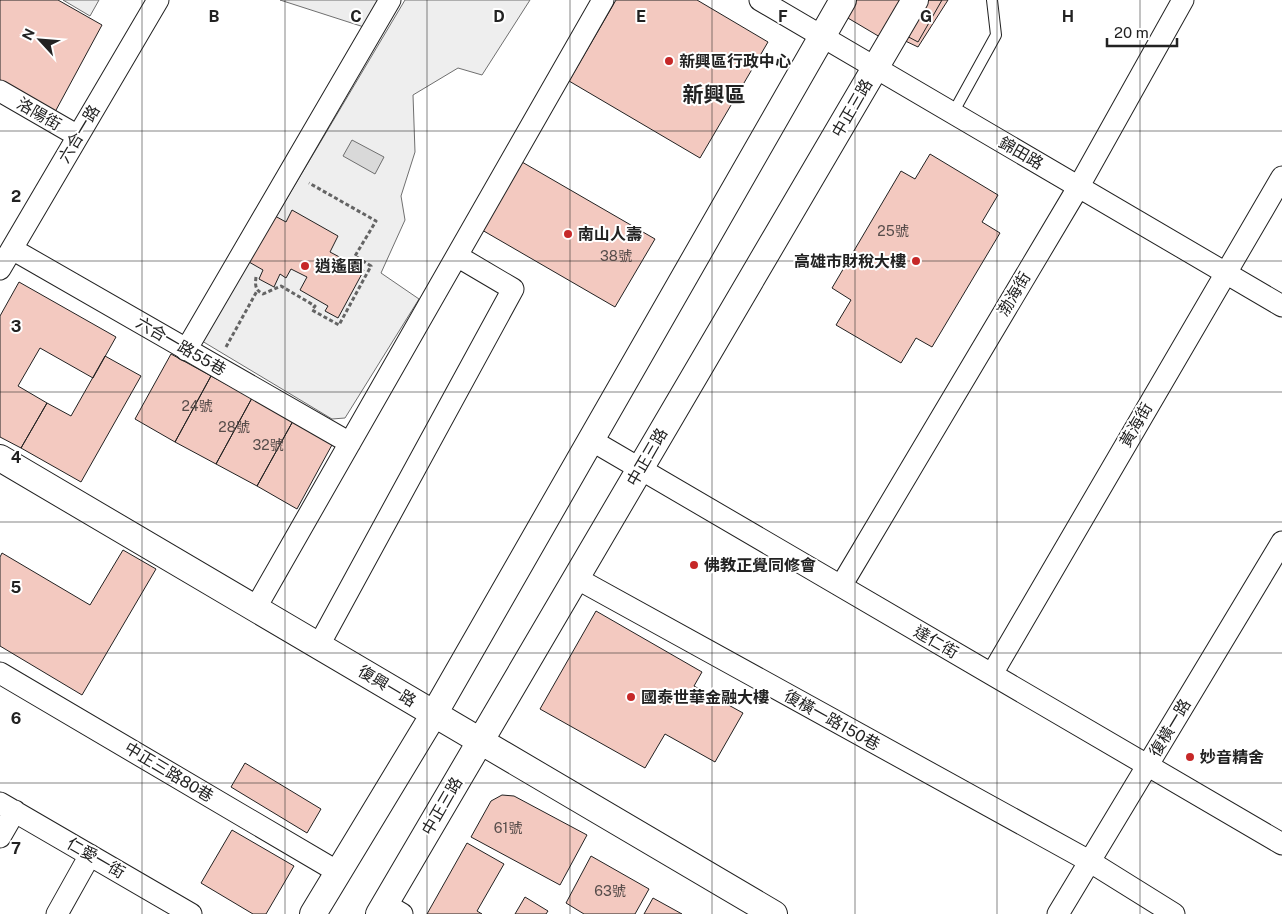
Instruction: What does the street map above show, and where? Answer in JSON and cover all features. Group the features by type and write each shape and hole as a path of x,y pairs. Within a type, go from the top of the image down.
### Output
{"street":[{"name":"六合一路","path":"0,269 158,0"},
{"path":"186,350 390,0"},
{"path":"255,609 603,0"},
{"name":"錦田路","path":"760,0 1282,306"},
{"path":"313,914 434,714 843,0"},
{"name":"中正三路","path":"389,911 480,742 915,0"},
{"name":"渤海街","path":"841,586 1079,186 1184,0"},
{"name":"洛陽街","path":"0,91 78,136"},
{"name":"黃海街","path":"992,674 1282,177"},
{"name":"六合一路55巷","path":"12,249 350,443"},
{"path":"319,645 513,289 457,256"},
{"name":"達仁街","path":"591,440 1282,844"},
{"name":"復興一路","path":"0,458 774,914"},
{"name":"復橫一路","path":"1058,914 1282,542"},
{"name":"復橫一路150巷","path":"576,578 1089,861 1174,914"},
{"name":"中正三路80巷","path":"0,673 338,872"},
{"path":"0,837 8,807"},
{"name":"仁愛一街","path":"8,807 191,914"},
{"path":"57,914 90,855"}],"lane":[{"path":"953,113 996,35 992,0"}],"path":[{"path":"257,291 263,294 281,286 315,306 312,310 339,325 371,266 355,256 376,221 308,182 313,174"},
{"path":"215,366 257,291 255,284 256,276"}],"shaded area":[{"path":"63,0 99,0 90,16"},
{"path":"280,0 382,0 367,28"},
{"name":"逍遙園","path":"405,0 530,0 482,75 458,68 413,95 415,152 401,196 405,220 381,273 419,299 345,418 332,419 202,341"},
{"path":"352,140 384,157 375,174 343,156"}],"building":[{"path":"0,0 58,0 102,25 55,112 0,81"},
{"name":"新興區行政中心","path":"616,0 697,0 768,42 700,158 569,81"},
{"path":"836,0 909,0 885,40 831,8"},
{"path":"922,0 948,0 918,47 899,38"},
{"path":"923,0 942,0 918,42 903,34"},
{"name":"高雄市財稅大樓","path":"930,154 998,195 982,222 1000,233 932,347 916,338 901,363 836,325 851,300 832,288 901,171 915,179"},
{"name":"南山人壽","path":"522,162 655,239 615,307 482,230"},
{"name":"逍遙園","path":"292,210 338,236 330,252 364,270 338,318 325,311 328,306 300,290 307,277 291,269 286,278 280,274 274,287 259,279 263,270 249,262 275,216 286,222"},
{"path":"19,282 116,337 93,378 40,348 18,386 47,403 21,448 0,437 0,316"},
{"path":"171,354 211,376 175,442 135,419"},
{"path":"105,356 141,376 81,482 21,448 47,403 71,416"},
{"path":"211,376 252,398 216,464 175,442"},
{"path":"252,398 293,421 257,486 216,464"},
{"path":"293,421 333,443 297,509 257,486"},
{"path":"123,550 156,569 82,695 0,646 0,557 2,553 90,605"},
{"name":"國泰世華金融大樓","path":"596,611 702,672 694,686 743,713 715,762 665,734 645,768 540,709"},
{"path":"245,763 321,809 307,833 231,787"},
{"path":"502,795 514,796 587,835 560,885 471,837 491,801"},
{"path":"232,830 294,866 266,914 253,914 201,883"},
{"path":"467,843 504,864 477,911 482,914 427,914"},
{"path":"591,856 649,889 635,914 584,914 566,903"},
{"path":"525,897 548,911 546,914 515,914"},
{"path":"653,898 682,914 644,914"}],"place":[{"name":"新興區行政中心","path":"669,61"},
{"name":"南山人壽","path":"568,234"},
{"name":"高雄市財稅大樓","path":"916,261"},
{"name":"逍遙園","path":"305,266"},
{"name":"佛教正覺同修會","path":"694,565"},
{"name":"國泰世華金融大樓","path":"631,697"},
{"name":"妙音精舍","path":"1190,757"}],"district":[{"name":"新興區","path":"714,94"}]}
